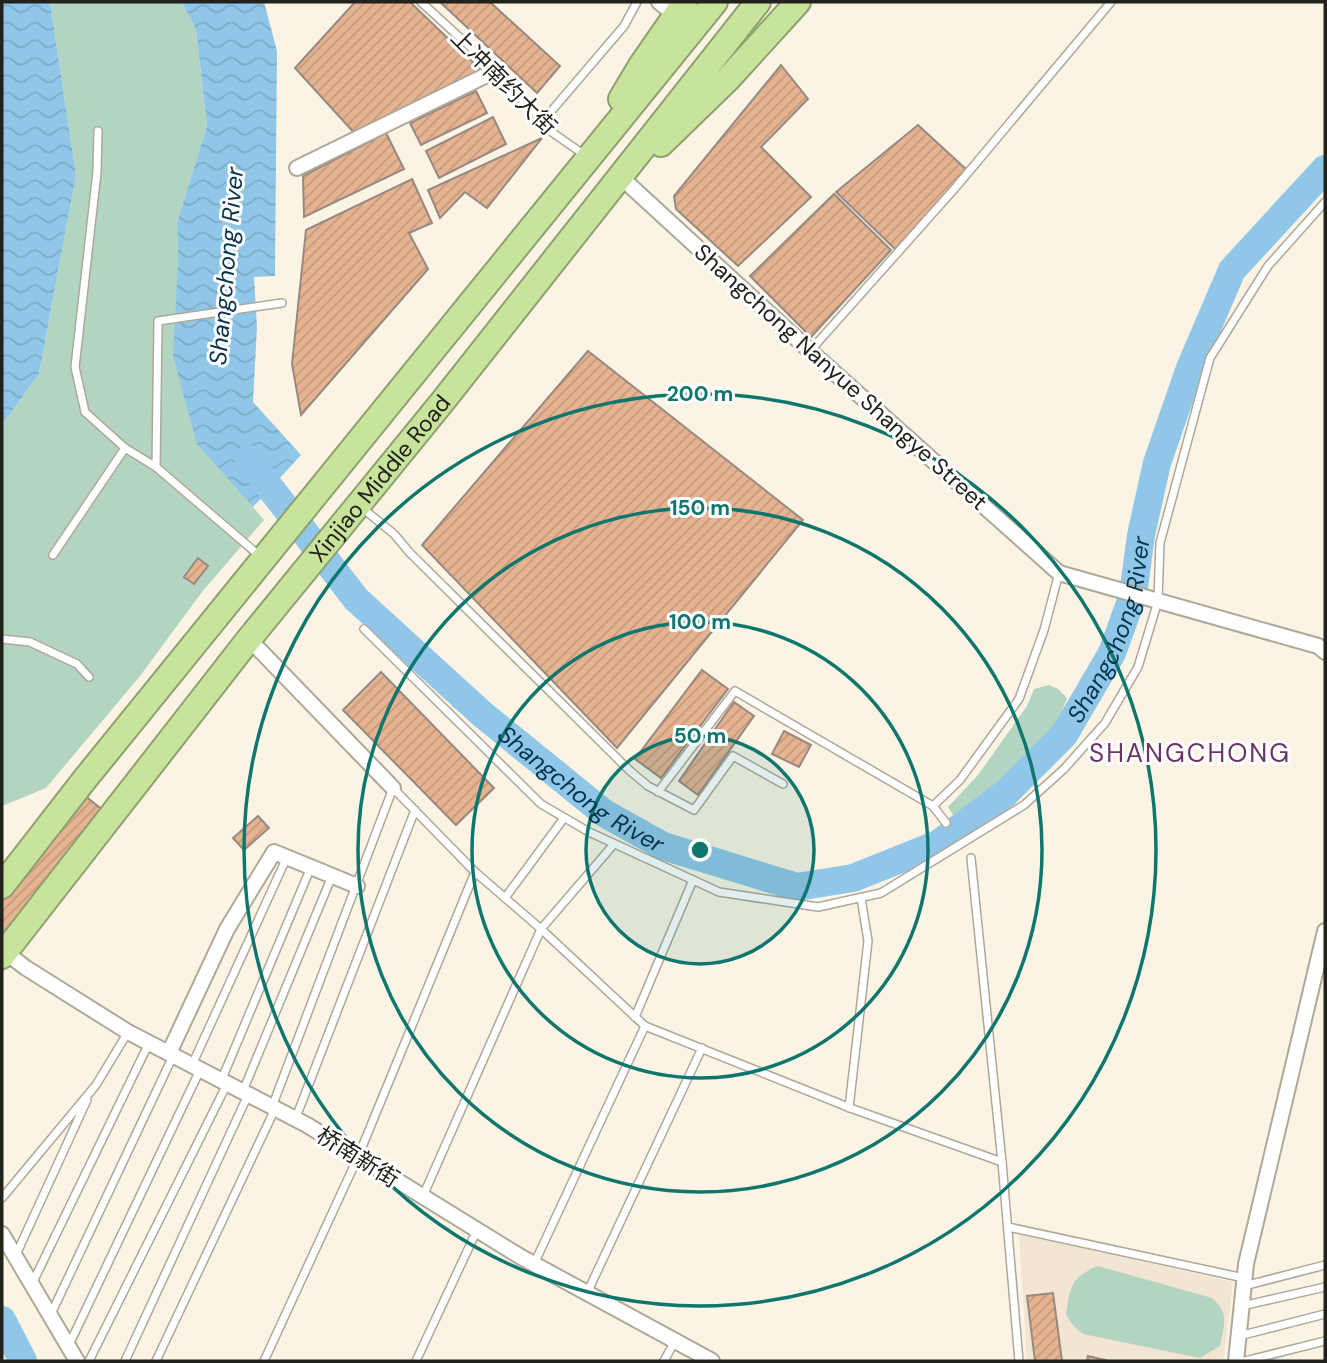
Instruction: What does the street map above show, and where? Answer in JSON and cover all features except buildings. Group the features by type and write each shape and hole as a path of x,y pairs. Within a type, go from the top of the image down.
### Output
{"highway":[{"path":"589,158 636,86 700,2"},
{"name":"Xinjiao Middle Road","path":"2,886 715,2"},
{"name":"Xinjiao Middle Road","path":"3,954 249,639 354,512 758,2"},
{"path":"590,212 727,80 799,2"},
{"path":"589,158 673,6"}],"street":[{"path":"297,168 495,71"},
{"name":"Shangchong Nanyue Shangye Street","path":"624,180 810,351 1059,573"},
{"path":"1059,573 1318,646 1325,652"},
{"path":"249,639 393,788"},
{"path":"171,1054 227,929 274,852 357,886"},
{"path":"1236,1361 1246,1264 1325,931"},
{"name":"桥南新街","path":"3,954 128,1032 296,1120 534,1264 712,1361"},
{"path":"2,1234 77,1361"}],"lane":[{"name":"上冲南约大街","path":"421,2 495,71 553,133 589,158"},
{"path":"542,122 624,26 637,2"},
{"path":"810,351 956,187 1111,2"},
{"path":"98,131 97,172 75,367 85,412 125,448 156,467 271,550"},
{"path":"364,629 541,804 614,844 719,891 818,907 881,893 1024,805 1064,769 1105,723 1138,667 1158,601 1160,543 1210,358 1268,266 1325,202"},
{"path":"156,467 158,321 279,303"},
{"path":"53,555 125,448"},
{"path":"354,512 394,534 629,770 658,792 694,810 733,756 783,784"},
{"path":"933,806 960,780 1019,699 1044,631 1059,573"},
{"path":"2,639 30,642 77,664 89,677"},
{"path":"658,792 735,691 933,806 946,823"},
{"path":"156,1361 274,1108 393,788 475,872 645,1026 849,1108 1002,1162"},
{"path":"296,1120 415,810"},
{"path":"505,898 564,818"},
{"path":"423,1197 541,929 614,844"},
{"path":"68,1347 196,1067 287,856"},
{"path":"971,858 1019,1361"},
{"path":"89,1361 224,1082 312,867"},
{"path":"264,1361 358,1157 475,872"},
{"path":"125,1361 246,1093 332,876"},
{"path":"635,1017 693,880"},
{"path":"849,1108 868,941 862,898"},
{"path":"534,1264 645,1026"},
{"path":"15,1257 92,1090 128,1032"},
{"path":"31,1284 149,1042"},
{"path":"587,1293 702,1048"},
{"path":"50,1316 171,1054"},
{"path":"2,1198 92,1090"},
{"path":"1008,1227 1244,1282 1325,1265"},
{"path":"416,1361 477,1230"},
{"path":"1241,1306 1325,1287"},
{"path":"1238,1336 1325,1314"},
{"path":"664,1361 675,1341"},
{"path":"1245,1361 1325,1342"}],"shaded area":[{"path":"1019,1234 1233,1282 1224,1361 1027,1361"}],"green space":[{"path":"50,2 182,2 196,30 207,126 177,222 178,262 242,494 264,520 202,592 140,676 46,788 2,806 2,425 39,374 76,175"},
{"path":"1049,685 1067,698 1056,727 992,794 957,821 948,807 978,775 1027,706 1034,689"},
{"path":"1098,1266 1212,1298 1223,1314 1224,1326 1220,1346 1200,1358 1083,1334 1066,1314 1069,1296 1077,1279"}],"water":[{"path":"2,2 50,2 76,175 39,374 2,425"},
{"path":"182,2 264,2 277,51 275,276 254,277 257,327 253,402 301,455 253,507 197,444 173,356 178,262 177,222 207,126 196,30"}],"waterway":[{"name":"Shangchong River","path":"248,459 356,599 482,714 604,813 663,846 797,887 853,878 938,844 1006,793 1064,735 1112,653 1133,595 1141,535 1157,463 1190,368 1232,270 1325,169"},
{"path":"2,1320 23,1361"}],"district":[{"name":"SHANGCHONG","path":"1190,753"}]}
